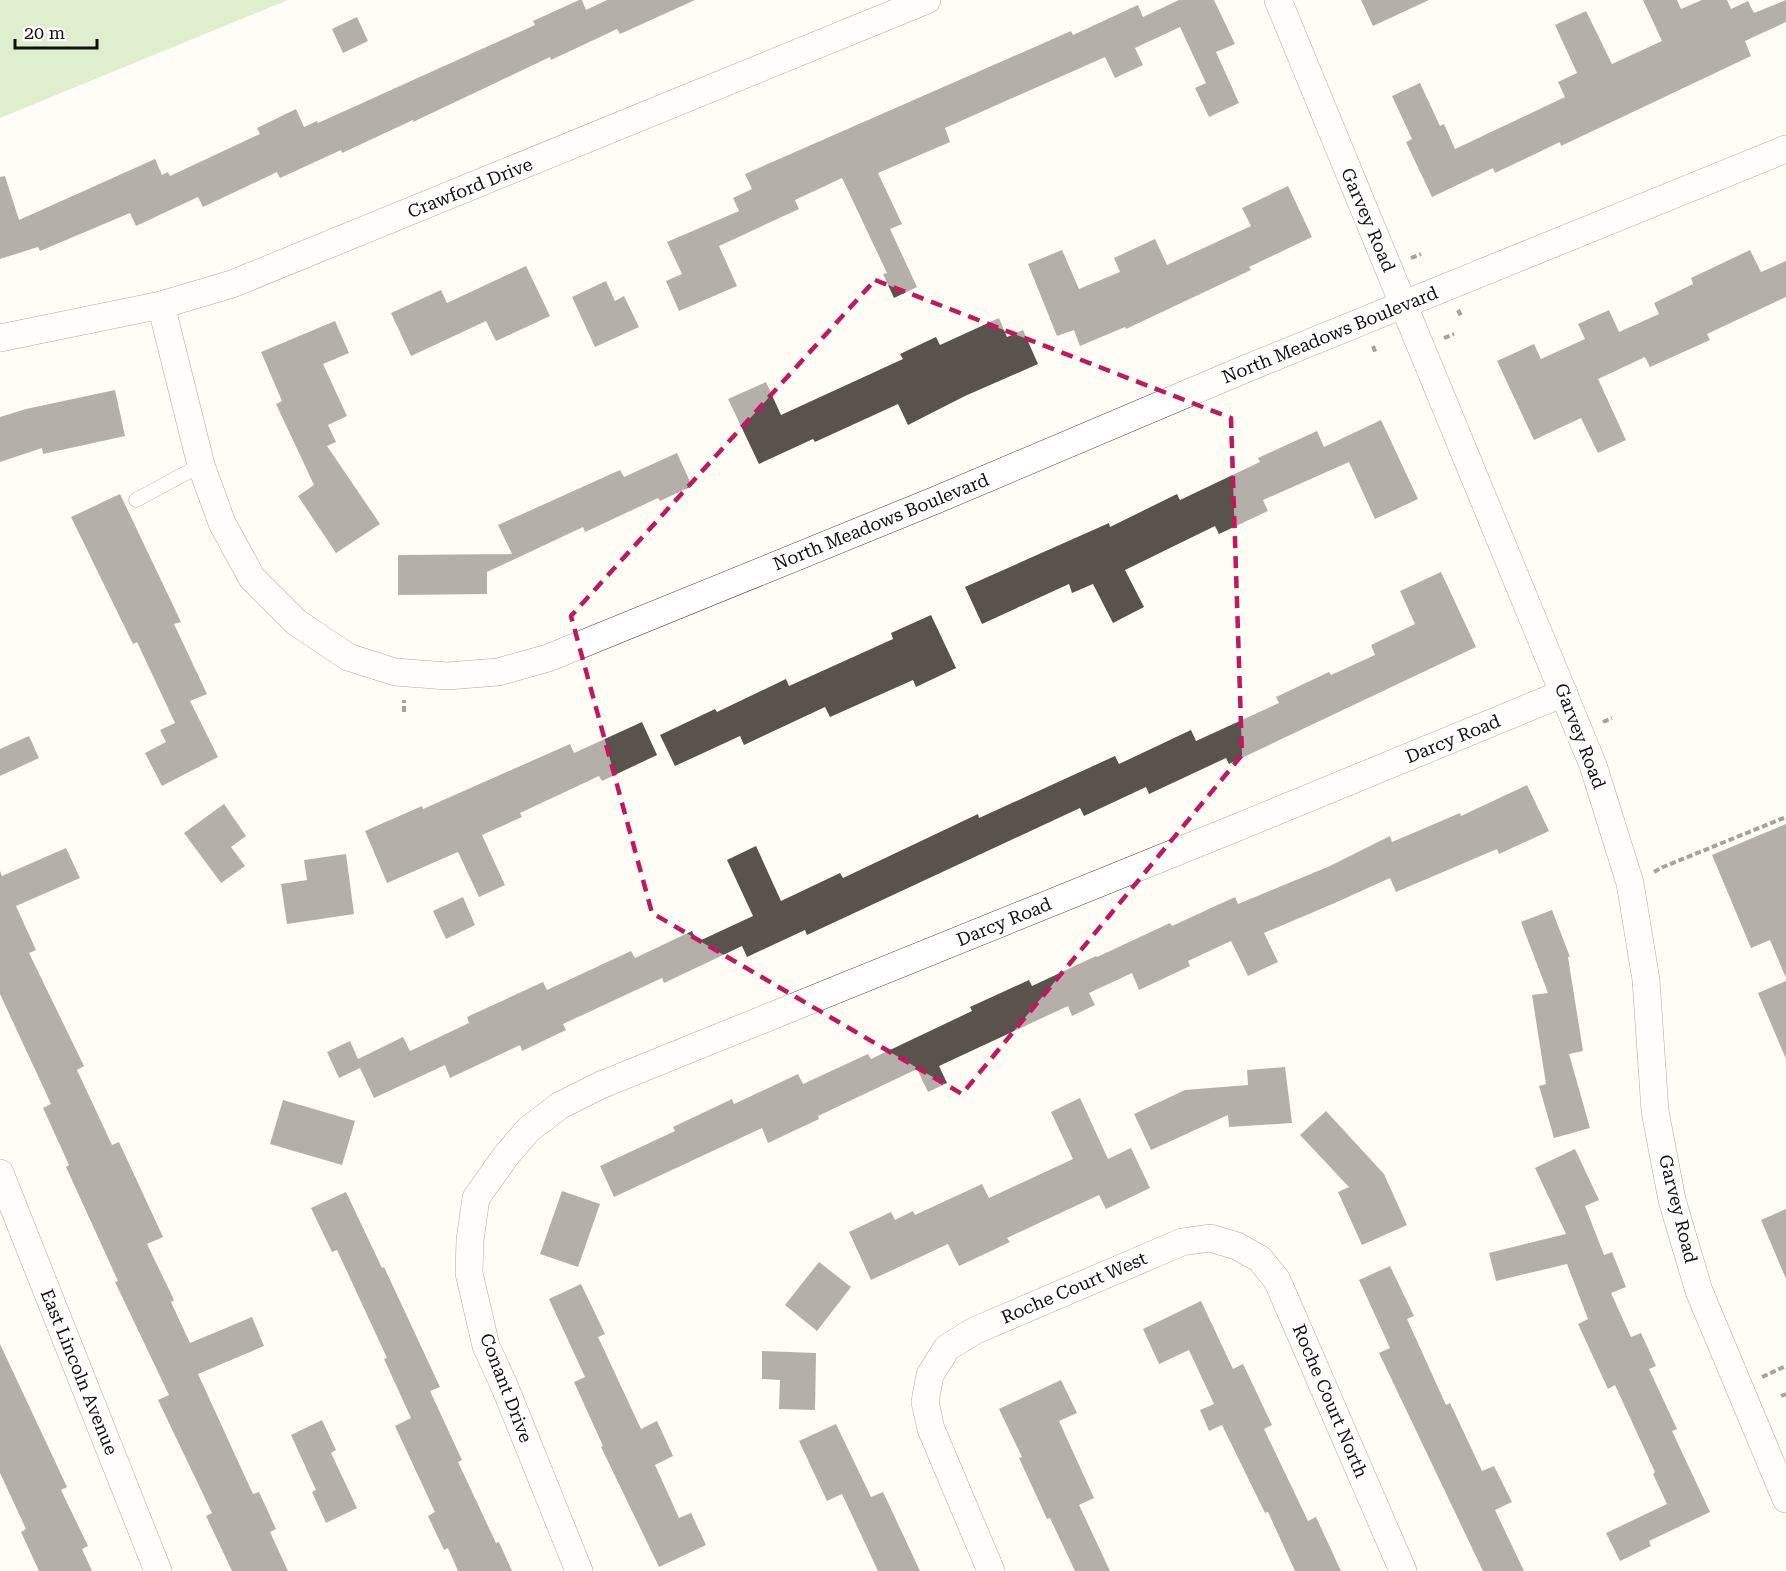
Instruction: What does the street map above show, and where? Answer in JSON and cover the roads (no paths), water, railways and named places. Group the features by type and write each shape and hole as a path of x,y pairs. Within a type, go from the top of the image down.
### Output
{"street":[{"name":"Crawford Drive","path":"0,338 162,304 232,284 927,0"},
{"name":"Garvey Road","path":"1278,0 1593,765 1630,883 1646,980 1655,1112 1672,1200 1699,1291 1786,1499"},
{"name":"North Meadows Boulevard","path":"162,304 201,465 222,523 252,578 296,622 348,657 395,672 447,676 498,672 548,658 926,504 1245,369 1786,149"},
{"name":"Darcy Road","path":"476,1198 505,1157 528,1130 559,1106 601,1085 1564,693"},
{"name":"East Lincoln Avenue","path":"0,1173 158,1571"},
{"name":"Conant Drive","path":"476,1198 470,1240 469,1273 486,1346 579,1571"},
{"name":"Roche Court West","path":"991,1571 931,1429 925,1402 930,1375 947,1348 974,1331 1182,1242 1210,1238 1237,1246"},
{"name":"Roche Court North","path":"1237,1246 1260,1259 1277,1280 1403,1571"}],"lane":[{"path":"136,500 201,465"}]}
